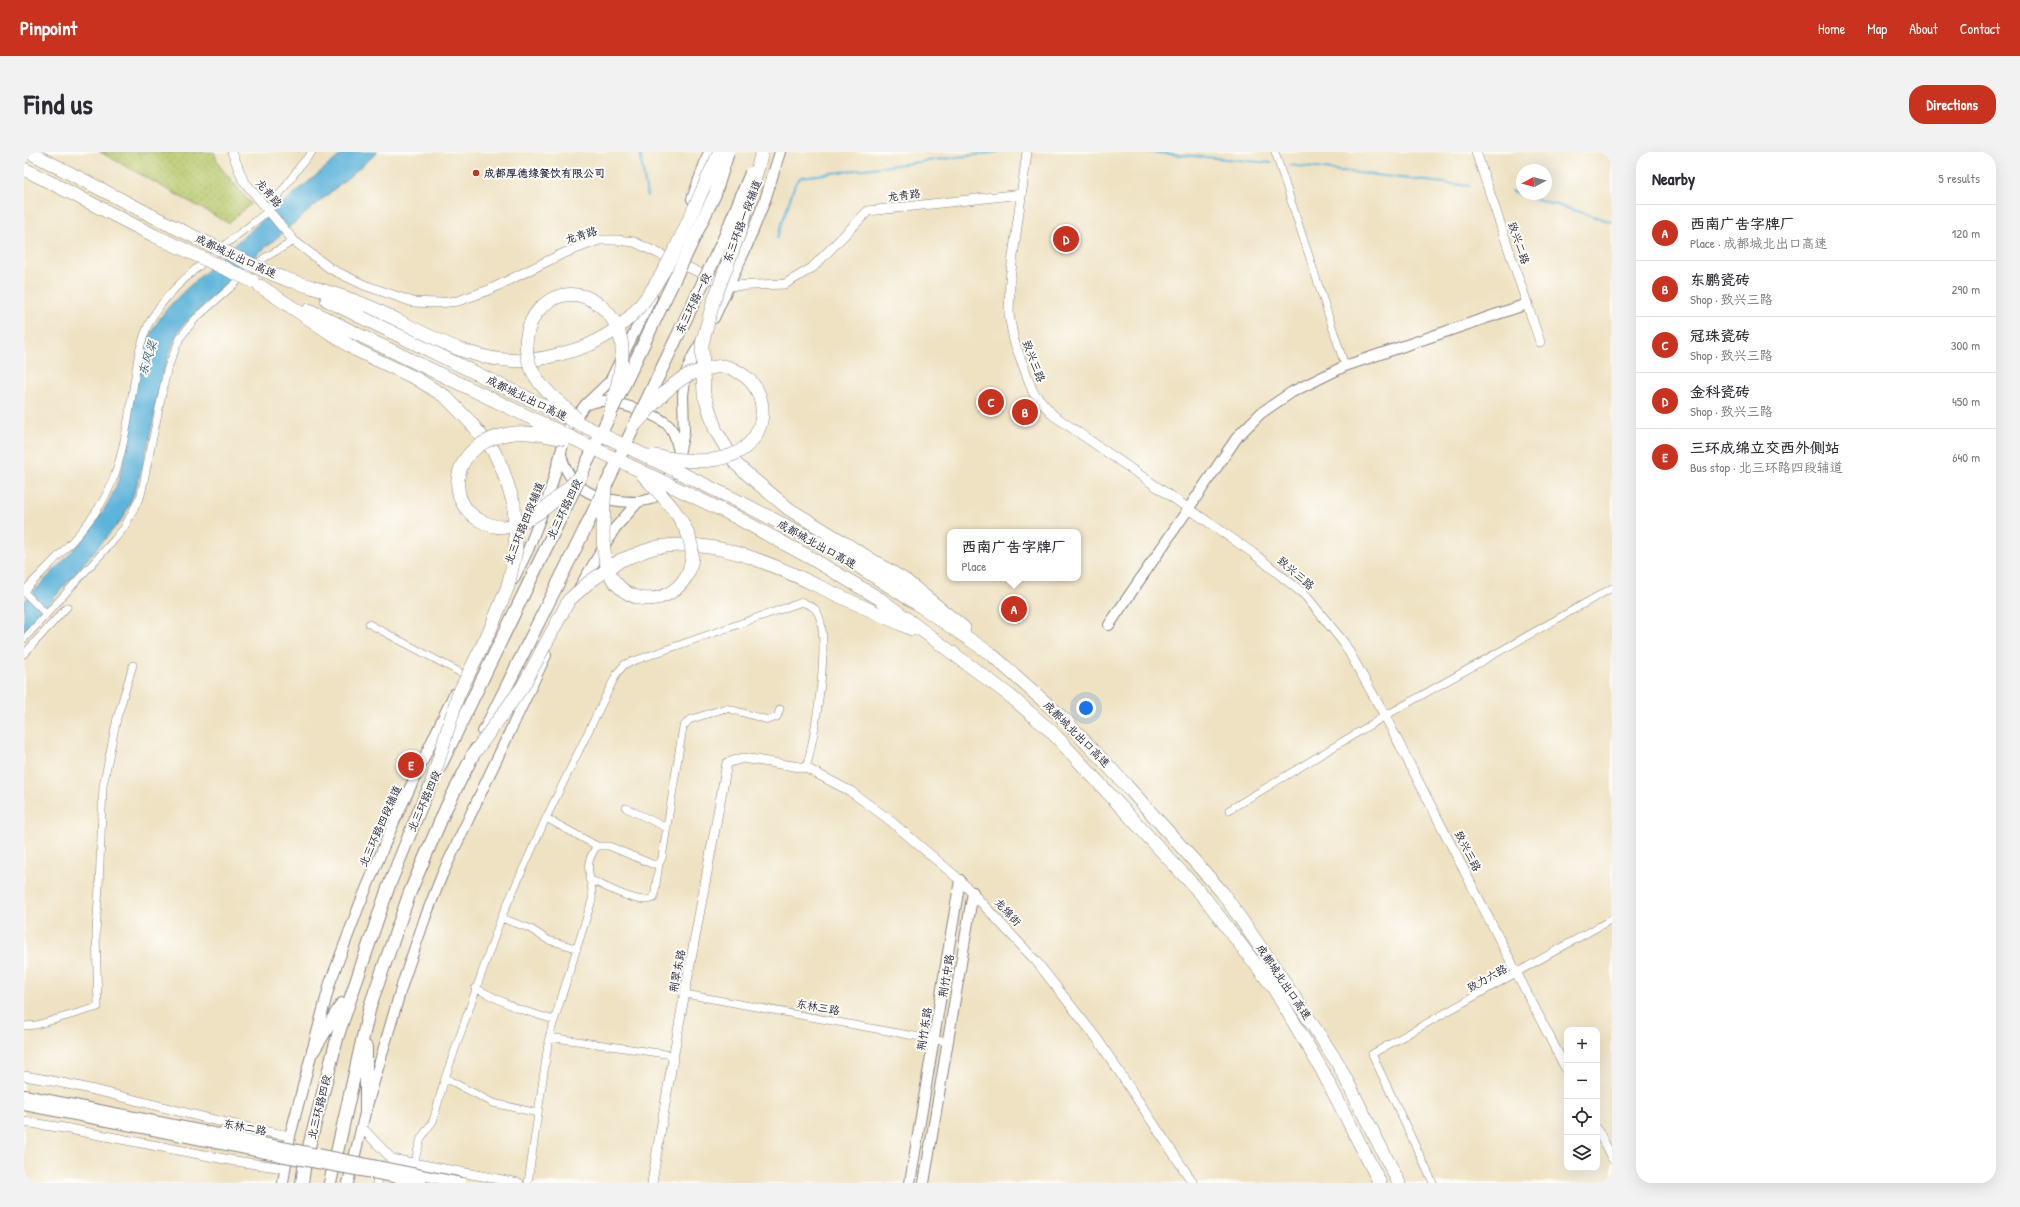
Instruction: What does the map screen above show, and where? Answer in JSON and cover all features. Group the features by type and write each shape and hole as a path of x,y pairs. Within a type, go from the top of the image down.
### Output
{"highway":[{"name":"成都城北出口高速","path":"29,152 168,224 263,270 283,278 742,503 838,553 991,654 1065,720 1126,784 1222,892 1281,977 1337,1062 1399,1183"},
{"path":"283,278 368,306 455,349 496,359 529,361 554,356 589,345 610,334 630,317 654,287 677,244 720,152"},
{"path":"609,417 715,194 728,152"},
{"path":"761,152 741,228 713,303 702,344 704,394 716,431 736,464 789,509 906,581 958,622 991,654"},
{"name":"东三环路一段","path":"622,452 723,241 761,152"},
{"name":"成都城北出口高速","path":"24,169 155,236 732,515 810,557 880,599 940,642 1052,732 1204,897 1273,988 1322,1070 1380,1183"},
{"path":"256,284 356,350 417,379 446,397 471,423 493,450 502,468 514,504 516,551 508,586 490,630 458,695 432,782"},
{"path":"586,427 539,381 526,350 526,333 532,317 541,307 555,298 585,296 599,303 611,316 618,331 622,349 619,374 609,417"},
{"path":"633,428 668,390 688,375 723,366 735,370 749,378 758,391 762,404 763,418 757,434 748,444 733,455 703,461 641,454"},
{"name":"北三环路四段","path":"302,1183 305,1162 338,1035 388,888 424,799 609,417"},
{"path":"580,441 535,434 510,434 492,439 477,447 460,468 458,485 459,499 470,514 485,523 502,527 525,520 551,504 581,476"},
{"name":"北三环路四段","path":"330,1183 370,1006 410,892 446,808 622,452"},
{"path":"606,486 603,547 614,581 626,591 641,599 654,599 667,595 682,586 690,572 692,556 689,538 680,520 668,502 639,470"},
{"path":"472,756 523,686 569,600 588,583 621,560 656,548 678,546 711,547 742,553 776,565 940,642"},
{"path":"313,1051 339,1011 362,961"},
{"path":"366,1024 366,1110"}],"main road":[{"path":"586,404 610,381 671,259 709,152"},
{"name":"东三环路一段辅道","path":"638,502 651,499 663,490 679,454 684,432 684,394 686,373 693,356 708,330 746,248 765,200 780,152"},
{"path":"1109,625 1238,436 1261,413 1292,392 1345,366 1527,304"},
{"path":"586,404 604,401 630,407 655,417 669,426 675,436 679,454"},
{"name":"北三环路四段辅道","path":"282,1183 290,1136 330,983 359,906 394,822 463,674 528,550 548,498 560,450 568,427 586,404"},
{"path":"560,450 568,474 583,490 613,501 638,502"},
{"path":"348,1183 366,1110 403,982 442,875 579,588 615,528 638,502"},
{"name":"荆竹东路","path":"910,1183 960,880"},
{"name":"荆竹中路","path":"924,1183 973,892"},
{"name":"东林二路","path":"24,1095 285,1157 428,1183"},
{"name":"东林二路","path":"24,1104 149,1125 461,1183"}],"street":[{"name":"龙青路","path":"232,152 243,180 268,210 294,240 331,269 364,285 413,302 425,303 458,301 489,290 562,254 599,240 634,242 728,286 785,284 812,268 868,211 1022,194"},
{"path":"46,614 24,591 83,528 101,503 114,477 122,444 139,352 144,334 155,313 172,291 268,210 312,152"},
{"name":"致兴三路","path":"1027,152 1010,279 1009,315 1014,342 1034,392 1053,416 1253,553 1305,595 1344,642 1385,716 1564,1064"},
{"path":"1275,152 1345,366"},
{"name":"致兴二路","path":"1476,152 1540,342"},
{"path":"24,640 117,536 141,495 167,370 180,338 194,320 264,258 294,240"},
{"path":"1228,810 1385,716 1612,588"},
{"path":"414,1163 421,1138 433,1121 445,1078 475,988 501,918 546,818 617,673 625,664 802,602 816,610 824,630 822,675 812,750 806,768"},
{"path":"24,654 67,607"},
{"path":"369,624 463,674"},
{"path":"24,1026 36,1025 98,1007 96,932 103,786 117,718 133,665"},
{"path":"589,879 638,900 648,901 654,898 658,864 662,858 684,727 688,720 726,708 768,720 777,717 780,709"},
{"name":"龙绵街","path":"727,763 743,758 806,768 850,791 887,818 960,880 973,892 1036,961 1098,1040 1193,1183"},
{"name":"荆翠东路","path":"652,1183 672,1055 686,994 727,763"},
{"path":"626,808 666,828"},
{"path":"546,818 597,846 609,846 652,864 658,864"},
{"path":"528,1183 549,1037 592,900 593,889 589,879 588,869 592,853 597,846"},
{"path":"501,918 529,928 548,940 576,948"},
{"name":"致力六路","path":"1433,1183 1372,1054 1517,974 1612,919"},
{"path":"475,988 516,1008 554,1020"},
{"name":"东林三路","path":"686,994 947,1042"},
{"path":"549,1037 672,1055"},
{"path":"24,1076 69,1083 227,1123 290,1136"},
{"path":"445,1078 493,1103 538,1112"},
{"path":"24,1122 64,1128 235,1161 284,1168"},
{"path":"362,1128 392,1159 519,1183"},
{"path":"1600,1135 1612,1158"},
{"path":"377,1183 381,1166 392,1159"}],"green space":[{"path":"100,152 214,152 219,165 251,204 228,223"}],"water":[{"name":"东风渠","path":"344,152 378,152 260,252 182,326 172,346 166,365 143,464 135,491 123,518 24,633 24,602 77,546 101,515 118,481 127,444 138,369 151,334 163,314 176,299 223,255"}],"waterway":[{"path":"640,152 647,196"},
{"path":"777,238 795,184 801,177 998,152"},
{"path":"1148,152 1271,163"},
{"path":"1289,165 1470,186"},
{"path":"1511,191 1612,222"}],"place":[{"name":"成都厚德缘餐饮有限公司","path":"476,173"},
{"name":"金科瓷砖","path":"1066,239"},
{"name":"冠珠瓷砖","path":"991,402"},
{"name":"东鹏瓷砖","path":"1025,412"},
{"name":"西南广告字牌厂","path":"1014,609"},
{"name":"三环成绵立交西外侧站","path":"411,765"}]}
